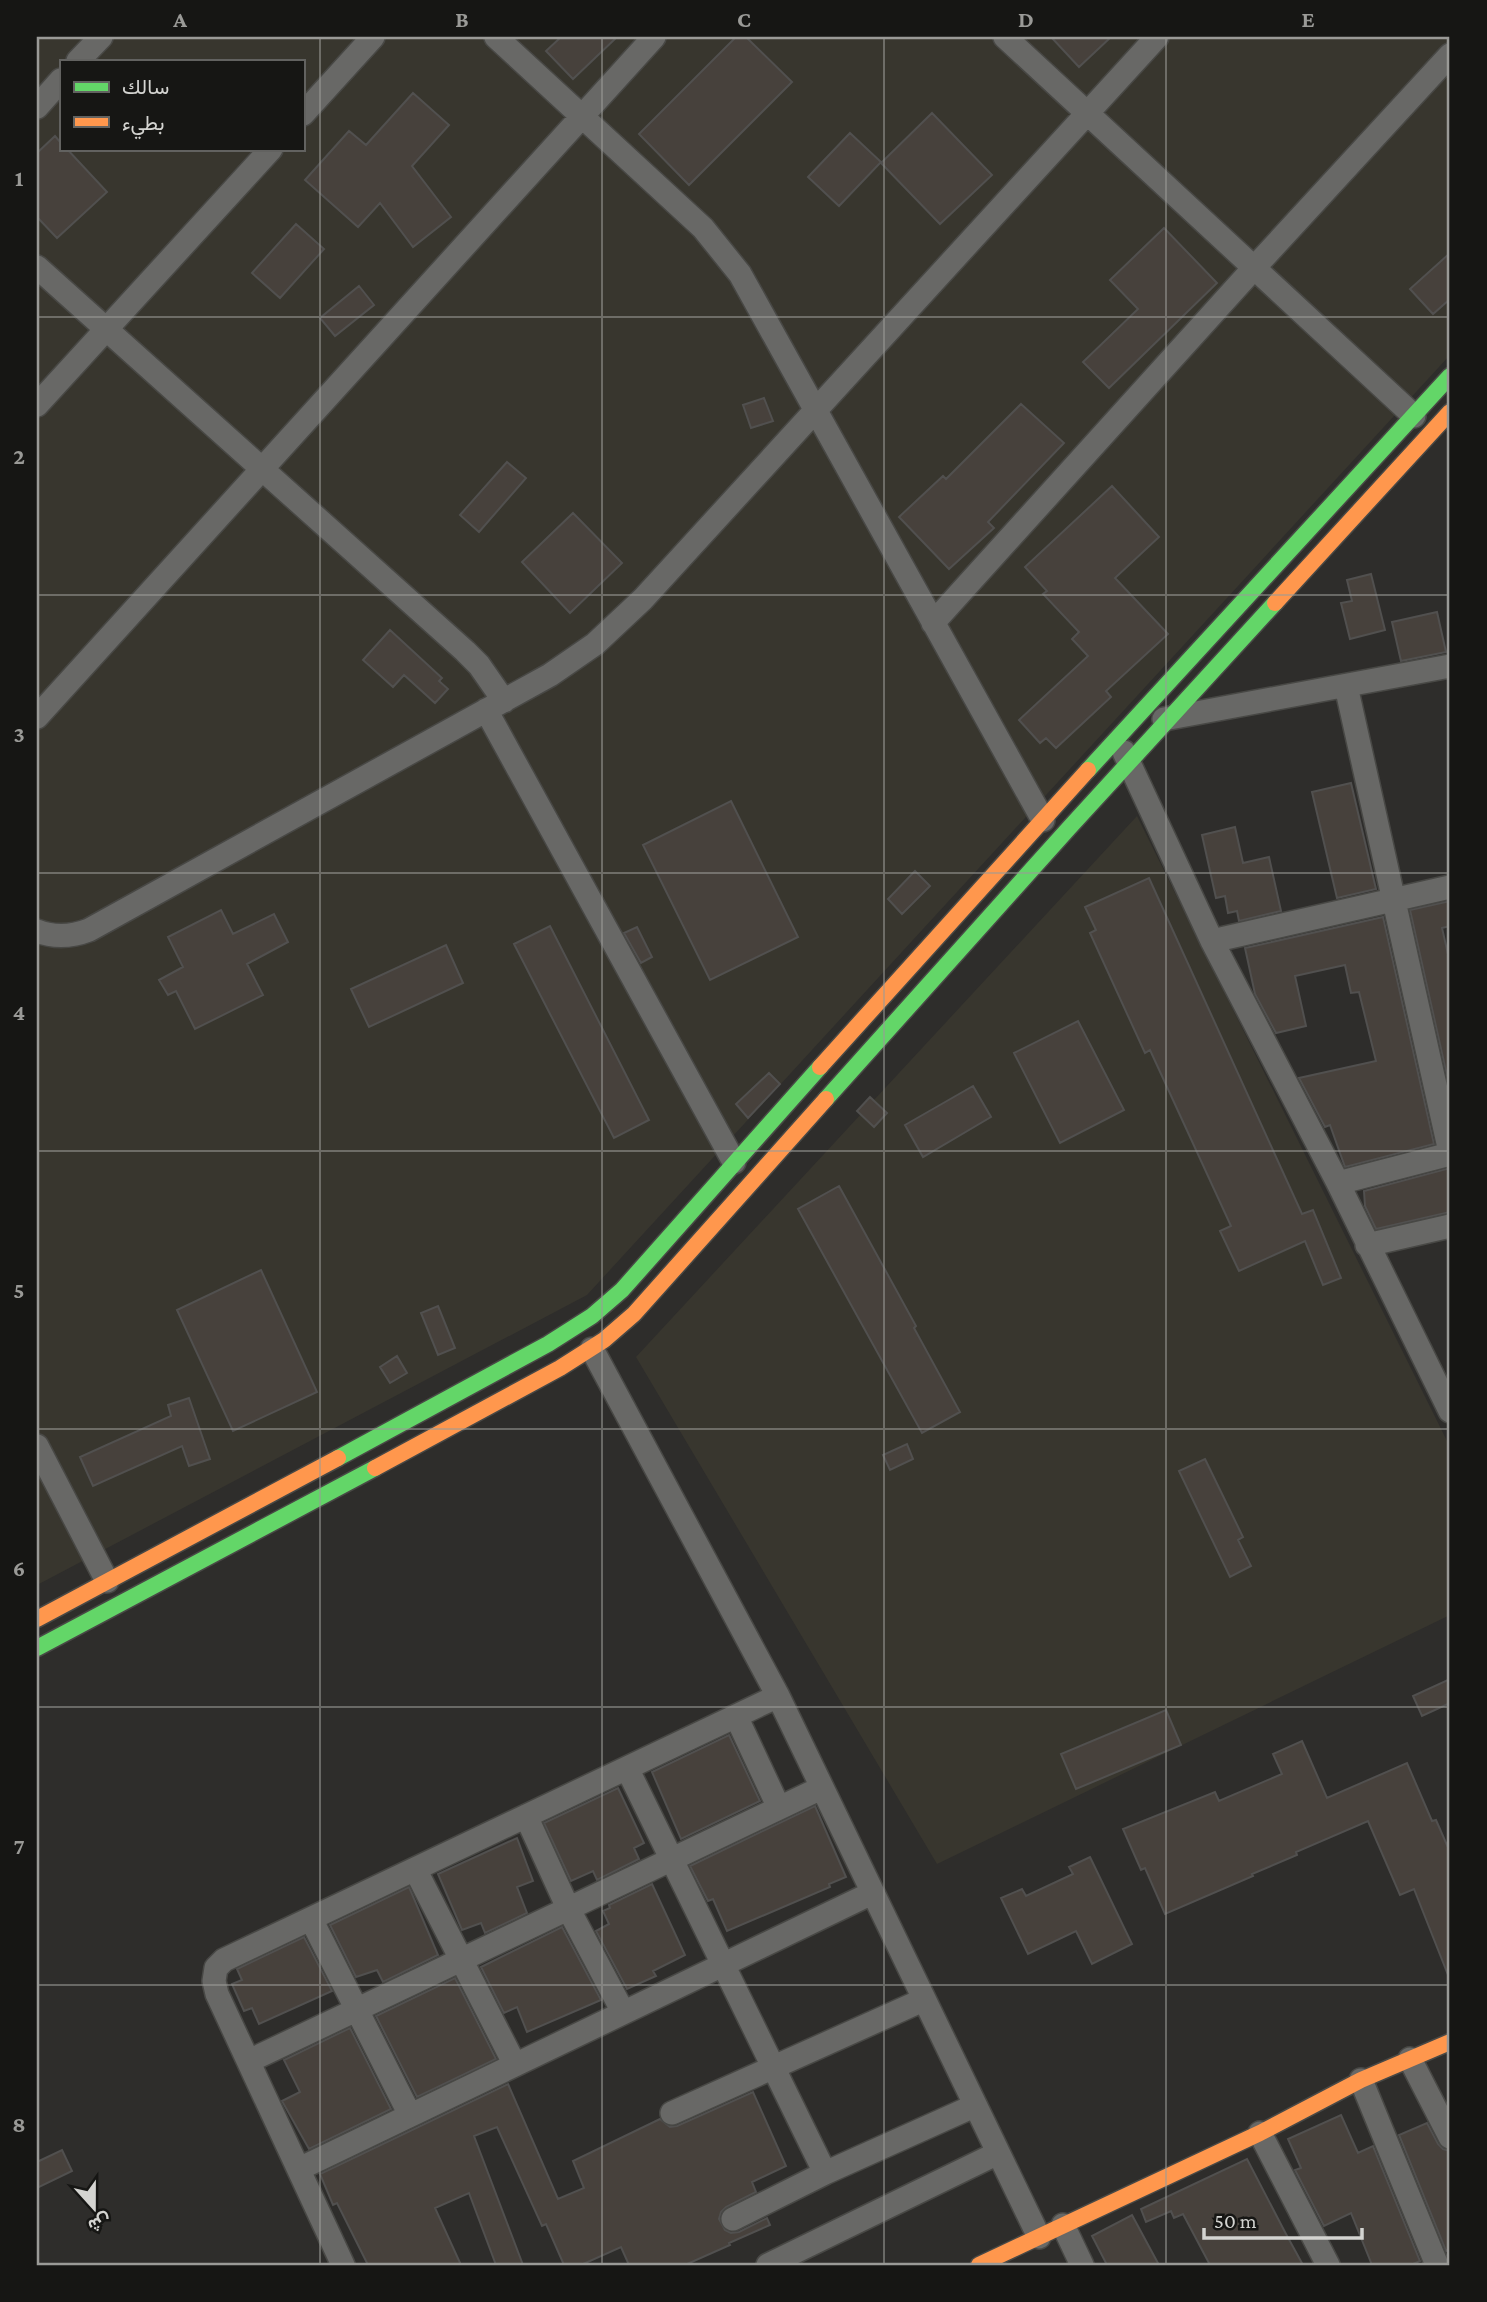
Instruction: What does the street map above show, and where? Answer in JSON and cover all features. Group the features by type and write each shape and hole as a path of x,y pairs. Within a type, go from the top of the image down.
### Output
{"main road":[{"path":"37,1619 579,1326 622,1290 1043,820 1450,376"},
{"path":"37,1648 549,1375 615,1332 635,1314 1129,763 1447,419"},
{"path":"979,2265 1261,2133 1361,2080 1450,2042"}],"street":[{"path":"79,60 101,37"},
{"path":"304,113 373,37"},
{"path":"496,37 681,206 723,251 755,298 1043,820"},
{"path":"37,717 654,37"},
{"path":"1005,37 1413,416"},
{"path":"37,931 64,937 89,930 573,661 620,622 1157,37"},
{"path":"933,623 1450,55"},
{"path":"37,107 60,81"},
{"path":"37,405 270,150"},
{"path":"37,267 479,665 495,706 734,1162"},
{"path":"1143,713 1170,719 1450,666"},
{"path":"1338,1182 1450,1153 1346,686"},
{"path":"1118,740 1212,941 1338,1182 1450,1411"},
{"path":"1212,941 1450,887"},
{"path":"1367,1245 1450,1226"},
{"path":"592,1349 778,1696 1039,2237"},
{"path":"37,1446 107,1581"},
{"path":"343,2265 217,1994 214,1981 216,1968 224,1960 778,1696"},
{"path":"736,1716 779,1808"},
{"path":"627,1768 825,2173"},
{"path":"249,2061 821,1788"},
{"path":"526,1816 568,1908 623,2012"},
{"path":"415,1869 515,2064"},
{"path":"299,2169 872,1893"},
{"path":"312,1919 410,2115"},
{"path":"672,2113 923,2000"},
{"path":"1410,2059 1450,2137"},
{"path":"1361,2080 1437,2265"},
{"path":"733,2219 825,2173 974,2106"},
{"path":"1261,2133 1328,2265"},
{"path":"768,2265 998,2153"},
{"path":"1063,2225 1082,2265"}],"shaded area":[{"path":"37,37 1450,37 1450,355 587,1295 37,1585"},
{"path":"1137,816 1450,1447 1450,1615 937,1864 636,1357"}],"building":[{"path":"561,37 617,37 573,79 546,51"},
{"path":"736,37 746,37 792,82 689,185 639,134"},
{"path":"1051,37 1111,37 1079,67"},
{"path":"413,93 449,125 412,166 451,217 413,247 380,203 358,227 305,180 349,131 366,145"},
{"path":"932,113 992,175 940,224 881,163"},
{"path":"850,133 881,162 839,206 808,177"},
{"path":"55,136 60,142 60,150 68,150 107,192 57,238 37,217 37,153"},
{"path":"296,224 324,249 280,298 252,273"},
{"path":"1164,228 1217,283 1109,388 1083,362 1138,309 1110,280"},
{"path":"1450,253 1450,299 1433,314 1410,289"},
{"path":"359,286 374,305 335,336 320,318"},
{"path":"764,398 773,421 751,428 743,405"},
{"path":"1021,404 1064,443 988,522 994,528 949,569 899,517 943,476 946,479"},
{"path":"507,462 526,478 479,532 460,515"},
{"path":"1112,486 1159,537 1115,578 1168,634 1106,691 1111,697 1056,748 1046,738 1040,743 1019,720 1088,656 1072,639 1079,632 1043,594 1047,591 1025,567"},
{"path":"573,513 622,563 570,613 522,562"},
{"path":"1371,574 1385,630 1350,639 1341,603 1352,601 1347,580"},
{"path":"1437,612 1446,652 1401,661 1392,622"},
{"path":"390,630 442,678 439,681 448,689 435,703 404,675 393,687 363,660"},
{"path":"1351,783 1376,889 1337,898 1312,792"},
{"path":"731,801 798,937 710,980 643,845"},
{"path":"1235,827 1243,863 1269,857 1281,911 1239,921 1237,911 1228,913 1225,896 1216,898 1202,835"},
{"path":"915,871 930,886 902,914 888,899"},
{"path":"1149,878 1302,1214 1313,1210 1341,1278 1323,1285 1305,1241 1239,1271 1220,1231 1231,1226 1150,1050 1145,1053 1090,933 1096,930 1085,907"},
{"path":"1450,901 1450,926 1442,928 1450,963 1450,1089 1410,910"},
{"path":"221,910 233,934 274,914 288,942 247,964 263,995 195,1029 176,991 168,995 159,980 183,967 168,937"},
{"path":"1383,917 1434,1144 1345,1167 1330,1125 1325,1127 1299,1078 1376,1061 1359,992 1351,993 1345,965 1295,976 1306,1026 1276,1033 1255,994 1245,948"},
{"path":"550,926 649,1120 614,1138 514,944"},
{"path":"637,927 652,957 641,963 624,933"},
{"path":"446,945 463,983 369,1027 351,989"},
{"path":"1078,1021 1124,1110 1060,1143 1014,1053"},
{"path":"769,1073 780,1084 748,1118 736,1104"},
{"path":"973,1086 991,1117 923,1157 905,1125"},
{"path":"870,1097 887,1113 874,1127 857,1111"},
{"path":"1450,1168 1450,1212 1376,1229 1365,1206 1364,1191"},
{"path":"839,1186 960,1412 922,1433 798,1209"},
{"path":"261,1270 317,1392 233,1431 177,1310"},
{"path":"438,1306 455,1348 438,1355 421,1313"},
{"path":"397,1356 407,1373 390,1383 380,1367"},
{"path":"189,1398 210,1459 189,1466 182,1446 93,1486 80,1457 171,1416 168,1405"},
{"path":"907,1444 913,1459 890,1470 883,1455"},
{"path":"1205,1459 1243,1537 1238,1540 1251,1566 1230,1577 1179,1471"},
{"path":"1450,1679 1450,1703 1422,1716 1413,1696"},
{"path":"1166,1710 1181,1745 1076,1789 1061,1754"},
{"path":"729,1735 760,1801 681,1839 652,1772"},
{"path":"1302,1741 1327,1798 1407,1763 1432,1821 1436,1820 1450,1852 1450,1980 1414,1889 1400,1895 1368,1821 1296,1852 1297,1855 1252,1874 1253,1876 1165,1914 1145,1868 1141,1870 1123,1829 1215,1792 1219,1801 1282,1774 1273,1754"},
{"path":"618,1788 644,1843 634,1848 639,1859 597,1880 593,1871 571,1881 544,1823"},
{"path":"815,1806 846,1877 829,1884 830,1887 727,1931 713,1899 708,1901 690,1866"},
{"path":"517,1838 533,1881 517,1887 527,1913 485,1933 481,1923 462,1930 438,1874"},
{"path":"1090,1857 1132,1944 1092,1964 1076,1931 1028,1954 1001,1898 1022,1889 1026,1896 1073,1874 1069,1867"},
{"path":"652,1884 685,1955 653,1971 656,1976 627,1989 596,1931 609,1924 603,1911 610,1908 609,1905"},
{"path":"409,1887 438,1955 383,1982 377,1970 356,1977 330,1925"},
{"path":"562,1927 601,2000 527,2032 517,2007 504,2013 481,1967"},
{"path":"304,1937 332,1991 259,2024 252,2008 244,2011 232,1984 242,1980 237,1969"},
{"path":"455,1978 496,2059 417,2097 376,2016"},
{"path":"350,2028 391,2109 309,2149 282,2101 300,2092 284,2060"},
{"path":"508,2084 558,2199 584,2188 573,2161 660,2119 670,2127 677,2126 753,2092 786,2166 752,2182 756,2192 726,2207 719,2219 725,2230 731,2233 739,2232 767,2218 770,2225 685,2265 629,2265 621,2247 581,2265 564,2265 546,2224 542,2226 497,2127 474,2136 523,2265 496,2265 469,2193 435,2208 461,2265 368,2265 337,2203 333,2205 320,2174"},
{"path":"1341,2115 1358,2153 1373,2146 1420,2261 1411,2265 1372,2265 1351,2213 1324,2226 1295,2170 1301,2168 1288,2139"},
{"path":"1427,2123 1438,2144 1450,2151 1450,2249 1446,2251 1399,2135"},
{"path":"62,2150 72,2171 37,2188 37,2162"},
{"path":"1247,2159 1303,2265 1210,2265 1183,2214 1174,2218 1171,2211 1146,2222 1141,2209"},
{"path":"1132,2215 1159,2265 1107,2265 1092,2236"}],"traffic: fast":[{"path":"1088,770 1450,376"},
{"path":"826,1099 1275,603"},
{"path":"338,1458 548,1344 592,1316 622,1290 820,1067"},
{"path":"37,1648 375,1468"}],"traffic: slow":[{"path":"1275,603 1450,412"},
{"path":"820,1067 1088,770"},
{"path":"375,1468 560,1368 604,1340 634,1314 826,1099"},
{"path":"37,1619 338,1458"},
{"path":"979,2265 1260,2133 1361,2080 1450,2042"}]}
